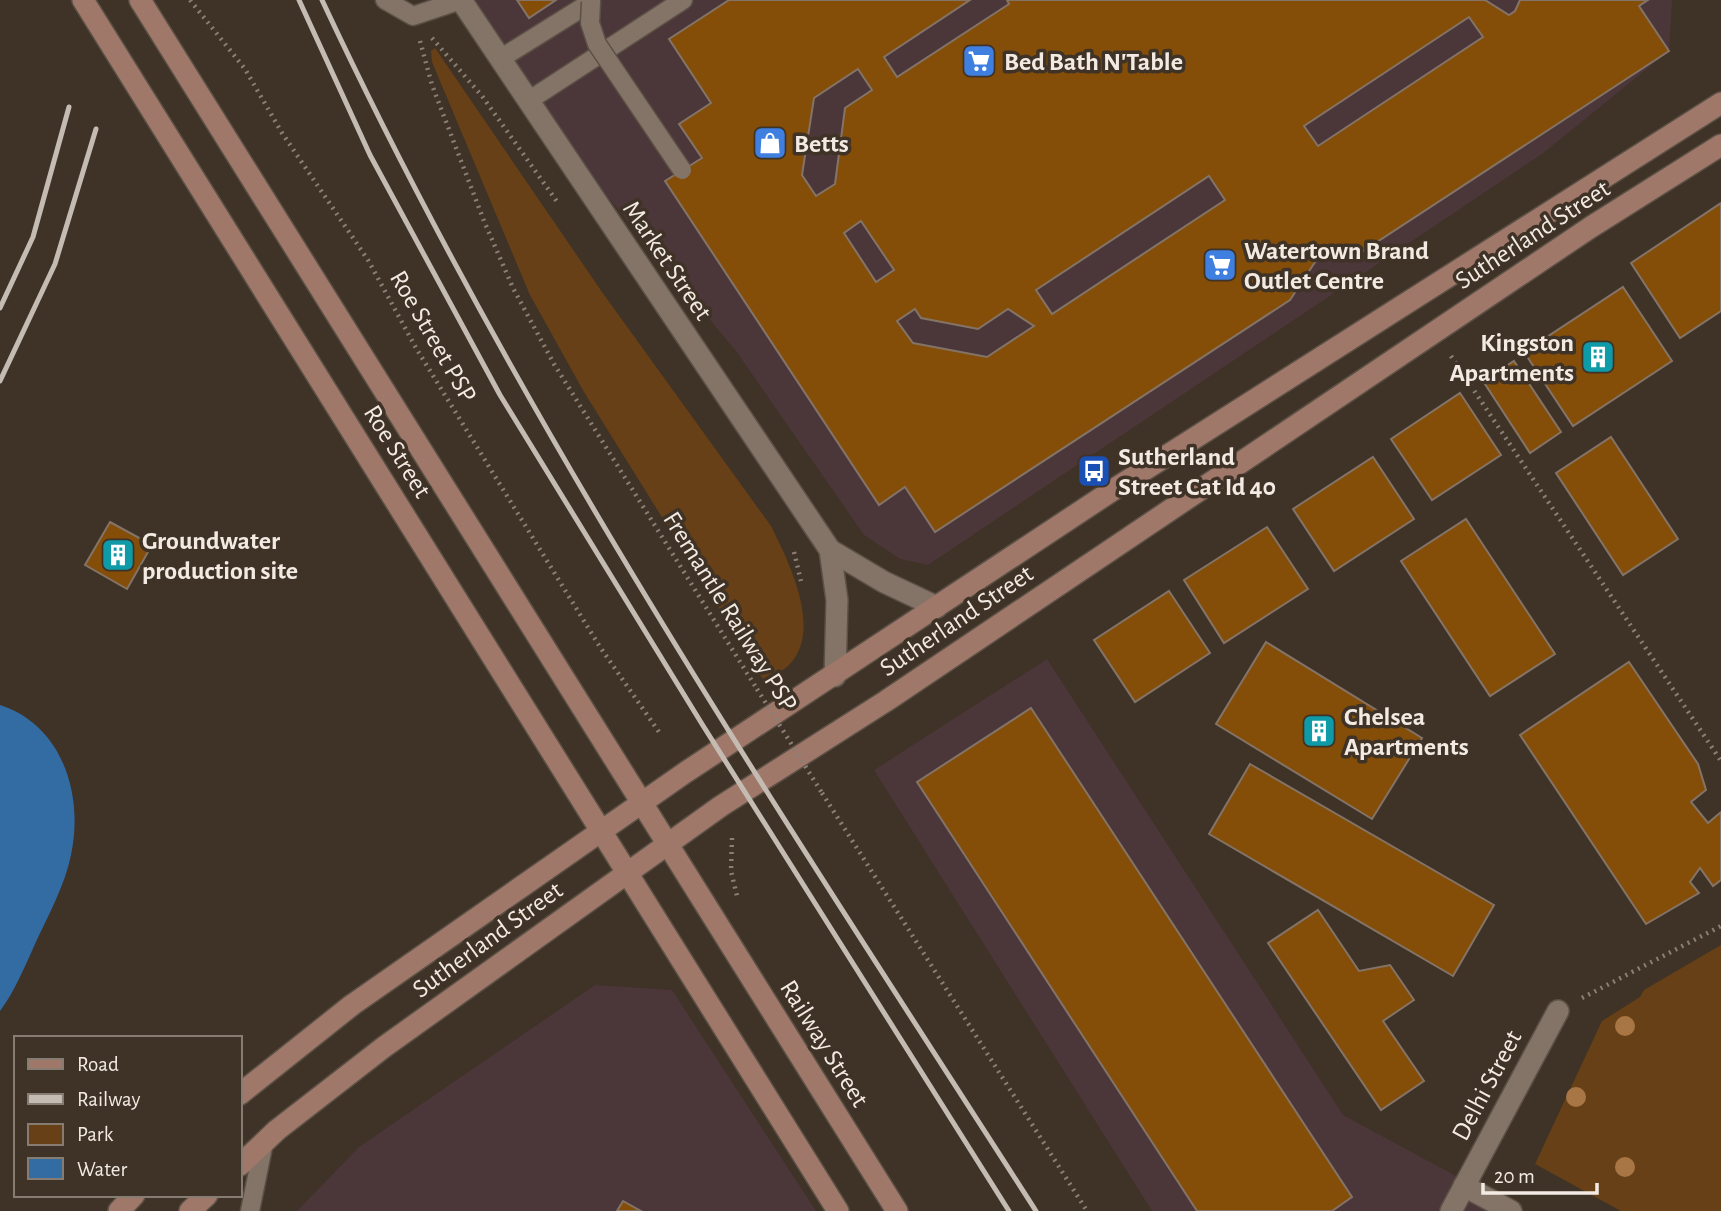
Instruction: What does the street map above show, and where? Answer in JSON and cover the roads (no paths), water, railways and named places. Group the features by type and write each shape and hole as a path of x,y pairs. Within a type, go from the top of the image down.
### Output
{"main road":[{"name":"Roe Street","path":"84,0 838,1211"},
{"name":"Roe Street","path":"140,0 706,904"},
{"name":"Sutherland Street","path":"242,1092 352,1005 642,803 1116,488 1721,103"},
{"name":"Sutherland Street","path":"242,1163 264,1142 384,1047 668,844 1580,235 1721,145"},
{"name":"Railway Street","path":"706,904 897,1211"},
{"path":"119,1211 132,1197"},
{"path":"190,1211 205,1197"}],"street":[{"name":"Market Street","path":"461,0 830,550 884,582 937,607"},
{"name":"Market Street","path":"830,550 837,600 835,676"},
{"name":"Delhi Street","path":"1451,1211 1558,1011"},
{"path":"1464,1186 1511,1211"}],"lane":[{"path":"385,0 413,16 461,0"},
{"path":"528,102 682,0"},
{"path":"500,59 589,1"},
{"path":"589,1 590,23 597,44 682,170"},
{"path":"250,1211 264,1142"}],"water":[{"path":"0,705 39,728 53,745 71,786 74,832 71,855 60,889 19,978 0,1011"}],"railway":[{"path":"299,0 370,155 500,395 702,724 1009,1211"},
{"path":"322,0 399,158 482,314 569,466 751,767 1036,1211"},
{"path":"0,308 33,237 69,107"},
{"path":"0,381 55,264 96,129"}],"place":[{"name":"Bed Bath N'Table","path":"979,61"},
{"name":"Betts","path":"770,143"},
{"name":"Watertown Brand Outlet Centre","path":"1220,265"},
{"name":"Kingston Apartments","path":"1598,357"},
{"name":"Sutherland Street Cat Id 40","path":"1094,471"},
{"name":"Groundwater production site","path":"118,555"},
{"name":"Chelsea Apartments","path":"1319,731"}]}
